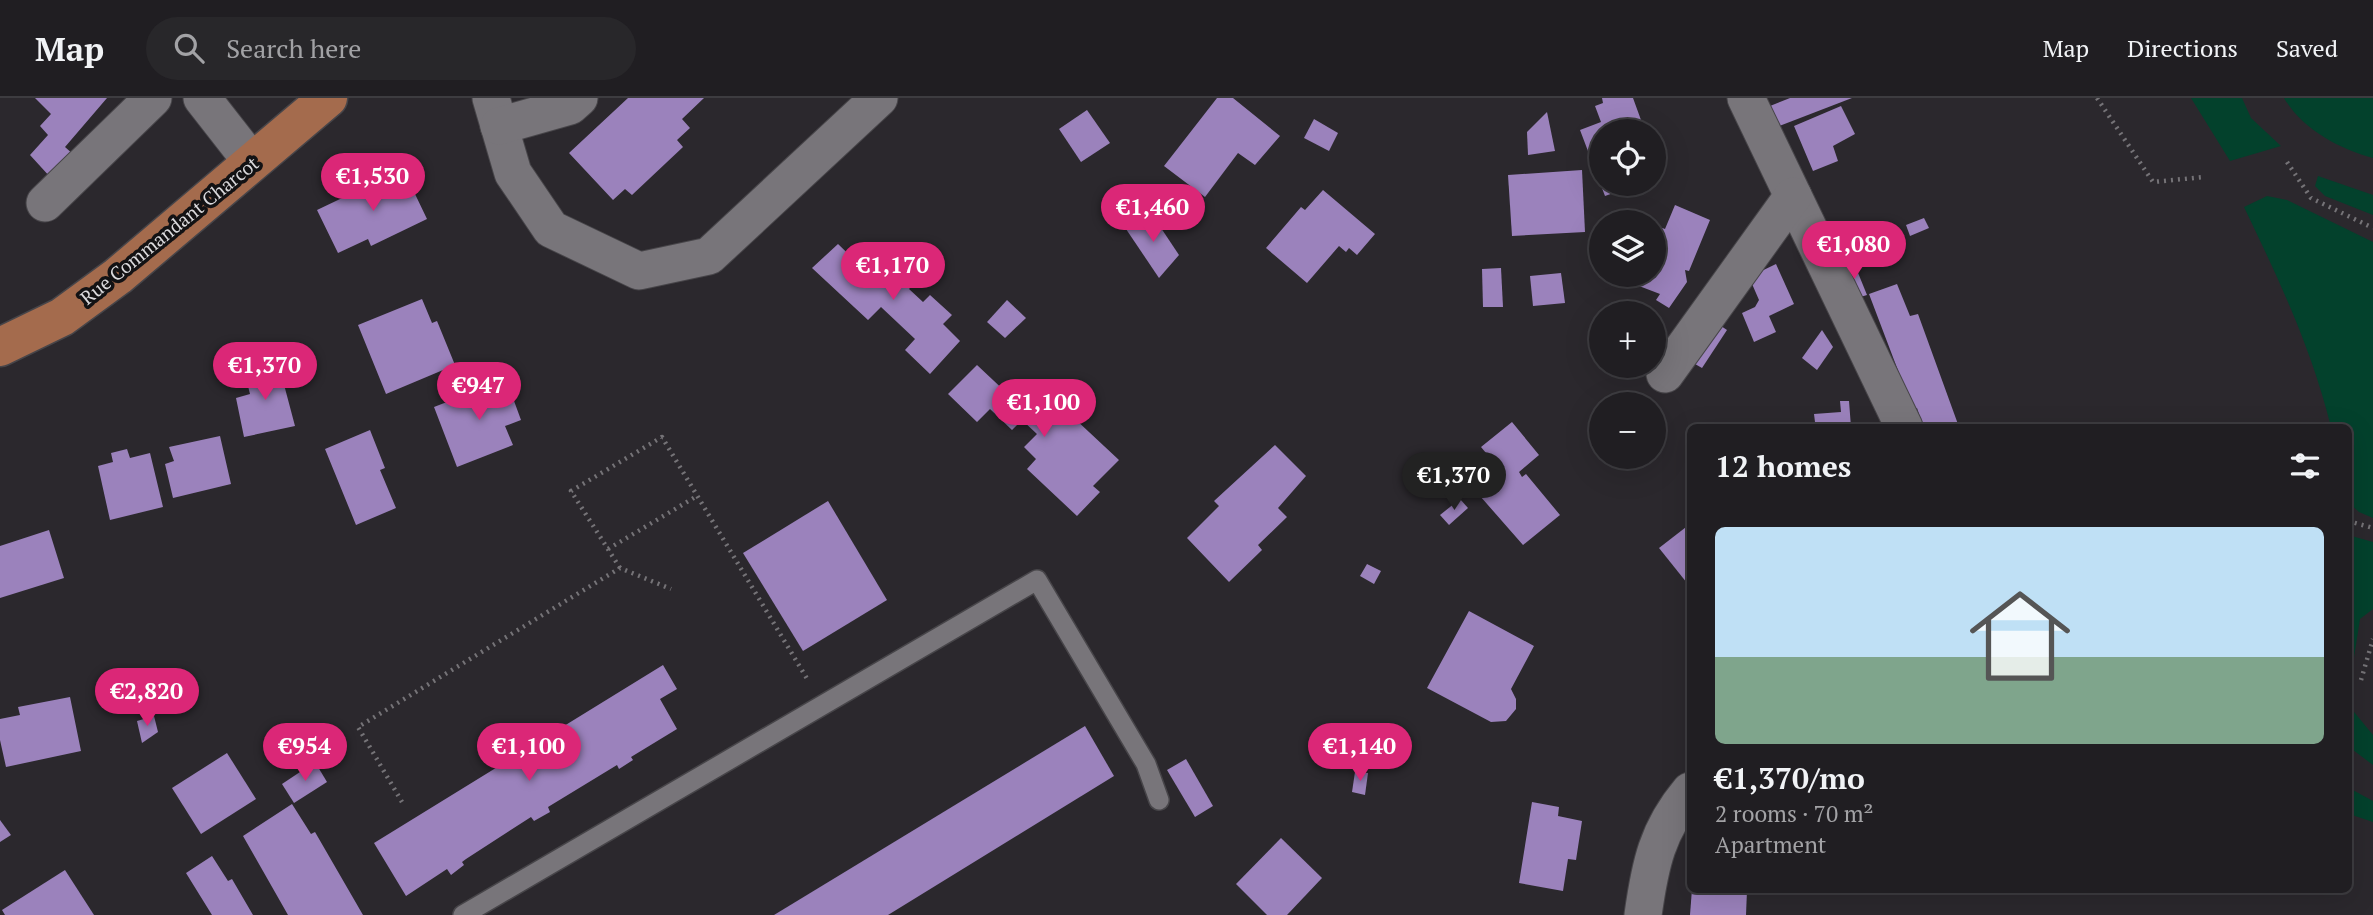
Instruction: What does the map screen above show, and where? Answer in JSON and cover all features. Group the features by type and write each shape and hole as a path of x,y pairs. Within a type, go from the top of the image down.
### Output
{"main road":[{"name":"Rue Commandant Charcot","path":"0,347 62,317 118,276 328,98"}],"street":[{"path":"46,203 153,98"},
{"path":"202,98 252,162"},
{"path":"579,98 570,106 495,112 513,173 551,229 639,271 709,256 879,98"},
{"path":"1746,98 1904,424"},
{"path":"1666,373 1793,196"},
{"path":"1643,915 1650,869 1670,815 1687,795"}],"lane":[{"path":"463,915 1037,580 1146,764 1159,800"}],"path":[{"path":"2097,98 2153,182 2204,177"},
{"path":"2287,162 2311,198 2373,228"},
{"path":"671,589 620,568 571,491 662,438 822,705"},
{"path":"608,549 697,496"},
{"path":"2352,522 2373,528"},
{"path":"402,802 358,727 620,568"},
{"path":"2361,680 2373,639"}],"green space":[{"path":"2191,98 2242,98 2251,118 2281,146 2230,161"},
{"path":"2284,98 2373,98 2373,158 2322,136 2301,119"},
{"path":"2318,176 2373,195 2373,215 2325,196 2315,186"},
{"path":"2267,196 2287,200 2373,242 2373,518 2352,506 2352,424 2330,424 2304,341 2244,207"},
{"path":"2352,536 2373,542 2373,609 2360,619 2352,670"},
{"path":"2352,709 2373,735 2373,765 2352,749"},
{"path":"2352,790 2373,801 2373,822 2352,815"}],"building":[{"path":"35,98 107,98 65,147 74,155 51,178 30,155 48,135 40,126 51,114"},
{"path":"628,98 704,98 682,119 690,128 677,140 683,147 632,195 625,189 613,200 569,153"},
{"path":"1217,98 1233,98 1280,136 1255,165 1238,153 1205,197 1164,166"},
{"path":"1602,98 1633,98 1641,119 1600,119 1595,106 1603,103"},
{"path":"1790,98 1852,98 1774,128 1765,108"},
{"path":"1841,106 1855,134 1833,146 1838,161 1813,171 1794,126"},
{"path":"1087,110 1110,143 1081,162 1059,129"},
{"path":"1547,112 1555,151 1528,155 1527,132"},
{"path":"1314,119 1338,133 1329,151 1304,138"},
{"path":"1589,127 1589,154 1580,130"},
{"path":"403,169 427,219 371,246 368,239 338,253 317,210"},
{"path":"1582,170 1585,232 1512,236 1508,175"},
{"path":"1323,190 1375,234 1357,255 1349,248 1346,252 1339,246 1307,283 1266,248 1301,207 1305,210"},
{"path":"1675,205 1710,220 1689,271 1685,270 1687,282 1669,308 1666,301 1656,300 1660,294 1642,287 1666,287 1666,227"},
{"path":"1151,213 1179,255 1159,278 1126,229"},
{"path":"1924,218 1929,228 1910,236 1906,225"},
{"path":"838,244 867,272 878,260 889,270 906,253 925,271 909,289 923,302 930,295 952,315 943,324 960,341 930,374 905,350 915,339 881,307 868,320 812,268"},
{"path":"1854,263 1867,295 1854,299 1841,268"},
{"path":"1776,264 1794,304 1769,316 1776,332 1754,342 1742,313 1755,307 1759,300 1749,277"},
{"path":"1501,268 1503,307 1483,307 1482,269"},
{"path":"1561,273 1565,303 1533,306 1530,276"},
{"path":"1897,284 1910,316 1918,314 1958,424 1922,424 1917,408 1913,410 1869,294"},
{"path":"422,299 432,323 437,321 455,365 386,394 358,325"},
{"path":"1007,300 1026,318 1005,338 987,322"},
{"path":"1715,322 1727,330 1702,368 1688,360"},
{"path":"1822,330 1833,347 1817,370 1802,358"},
{"path":"278,362 295,426 244,437 236,398 250,394 244,370"},
{"path":"977,365 1025,410 1044,390 1119,460 1093,486 1100,492 1077,516 1027,469 1036,459 1024,447 1037,434 1022,420 1012,430 990,409 977,422 948,394"},
{"path":"506,379 521,420 505,426 513,445 457,467 434,407"},
{"path":"1840,401 1849,401 1851,424 1806,424 1815,422 1814,414 1841,412"},
{"path":"1512,422 1539,455 1519,472 1522,477 1526,474 1560,515 1523,545 1466,480 1491,459 1481,447"},
{"path":"370,430 385,468 380,470 396,508 356,525 325,449"},
{"path":"220,436 231,484 173,498 165,464 174,461 169,447"},
{"path":"1275,445 1306,476 1278,508 1287,517 1258,545 1262,550 1229,582 1187,538 1219,506 1214,501"},
{"path":"127,449 130,458 150,453 163,507 110,520 98,466 113,462 111,453"},
{"path":"1460,499 1468,508 1449,525 1440,515"},
{"path":"828,501 887,600 803,651 743,553"},
{"path":"1687,526 1687,583 1659,548"},
{"path":"49,530 64,578 0,598 0,546"},
{"path":"1367,564 1381,571 1374,584 1360,576"},
{"path":"1469,611 1534,646 1511,689 1516,699 1516,709 1506,721 1491,722 1427,688"},
{"path":"663,665 677,689 660,699 677,729 631,757 633,760 619,769 617,765 548,807 550,812 534,821 531,817 466,859 462,862 464,865 451,875 447,869 406,896 374,843"},
{"path":"70,697 81,751 6,767 0,740 0,719 20,715 18,707"},
{"path":"154,716 158,732 142,743 137,721"},
{"path":"1085,726 1114,776 888,915 774,915"},
{"path":"227,753 256,799 201,834 172,788"},
{"path":"1186,759 1213,806 1195,817 1167,770"},
{"path":"315,762 327,782 294,803 282,784"},
{"path":"1355,772 1368,773 1365,795 1352,792"},
{"path":"1532,802 1559,807 1558,816 1582,821 1576,860 1568,859 1563,891 1519,883"},
{"path":"292,804 311,834 315,832 363,915 288,915 243,836"},
{"path":"0,820 11,835 0,842"},
{"path":"1281,838 1322,878 1287,915 1267,915 1236,884"},
{"path":"212,856 228,881 232,879 253,915 212,915 186,873"},
{"path":"65,870 94,915 5,915 2,910"},
{"path":"1692,893 1747,893 1746,915 1690,915"}]}
